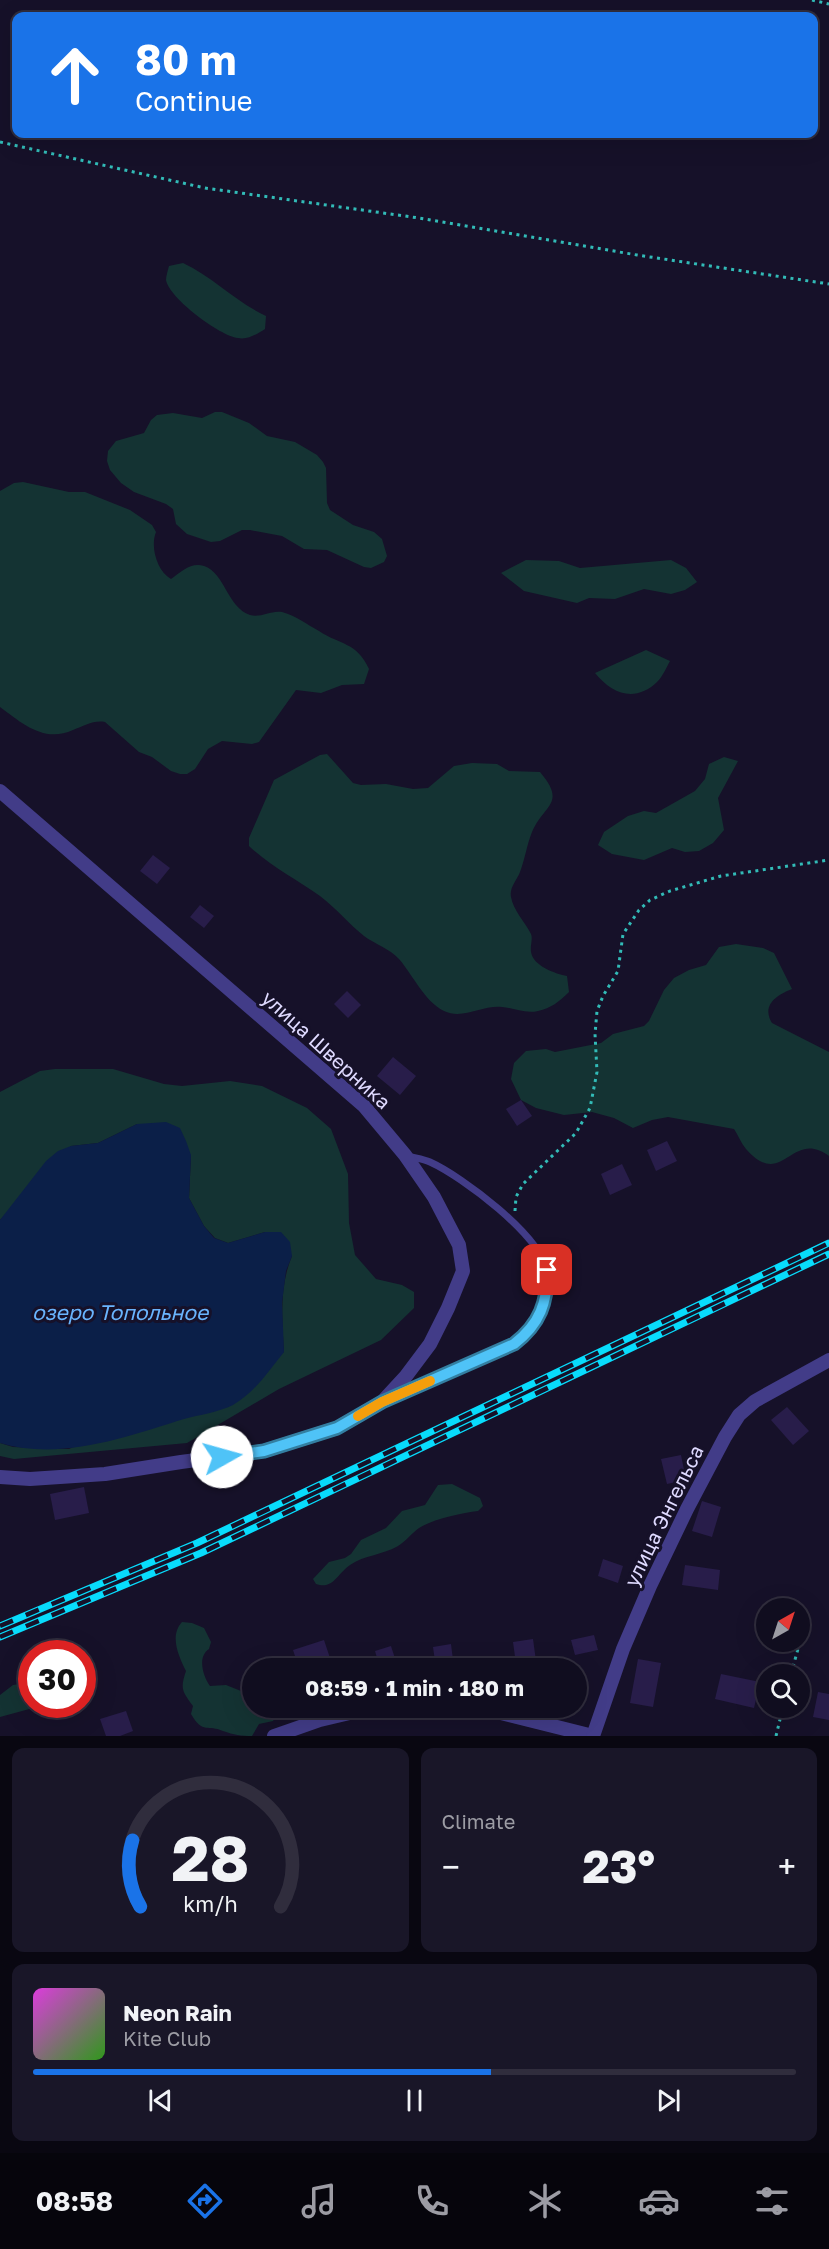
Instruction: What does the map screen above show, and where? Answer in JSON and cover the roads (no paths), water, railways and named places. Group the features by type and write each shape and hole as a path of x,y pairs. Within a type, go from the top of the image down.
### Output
{"street":[{"name":"улица Шверника","path":"0,792 364,1106 405,1155 434,1197 459,1245 463,1271 430,1344 406,1376 382,1402 337,1428 264,1451 105,1474 30,1479 0,1477"},
{"name":"улица Энгельса","path":"521,1718 593,1736 623,1649 648,1592 687,1509 725,1437 739,1415 755,1401 829,1360"},
{"path":"277,1736 328,1718"}],"lane":[{"path":"382,1402 514,1344 525,1335 538,1318 548,1292 547,1270 537,1251 514,1222 480,1193 430,1162 405,1155"}],"water":[{"name":"озеро Топольное","path":"166,1122 180,1128 186,1141 191,1155 189,1198 204,1226 214,1238 228,1243 265,1232 281,1232 290,1242 292,1256 286,1271 282,1303 284,1352 248,1394 222,1410 116,1439 70,1448 23,1448 0,1443 0,1220 46,1161 58,1151 71,1146 98,1143 137,1124"}],"railway":[{"path":"0,1626 197,1543 829,1243"},
{"path":"0,1637 201,1553 829,1254"}]}
